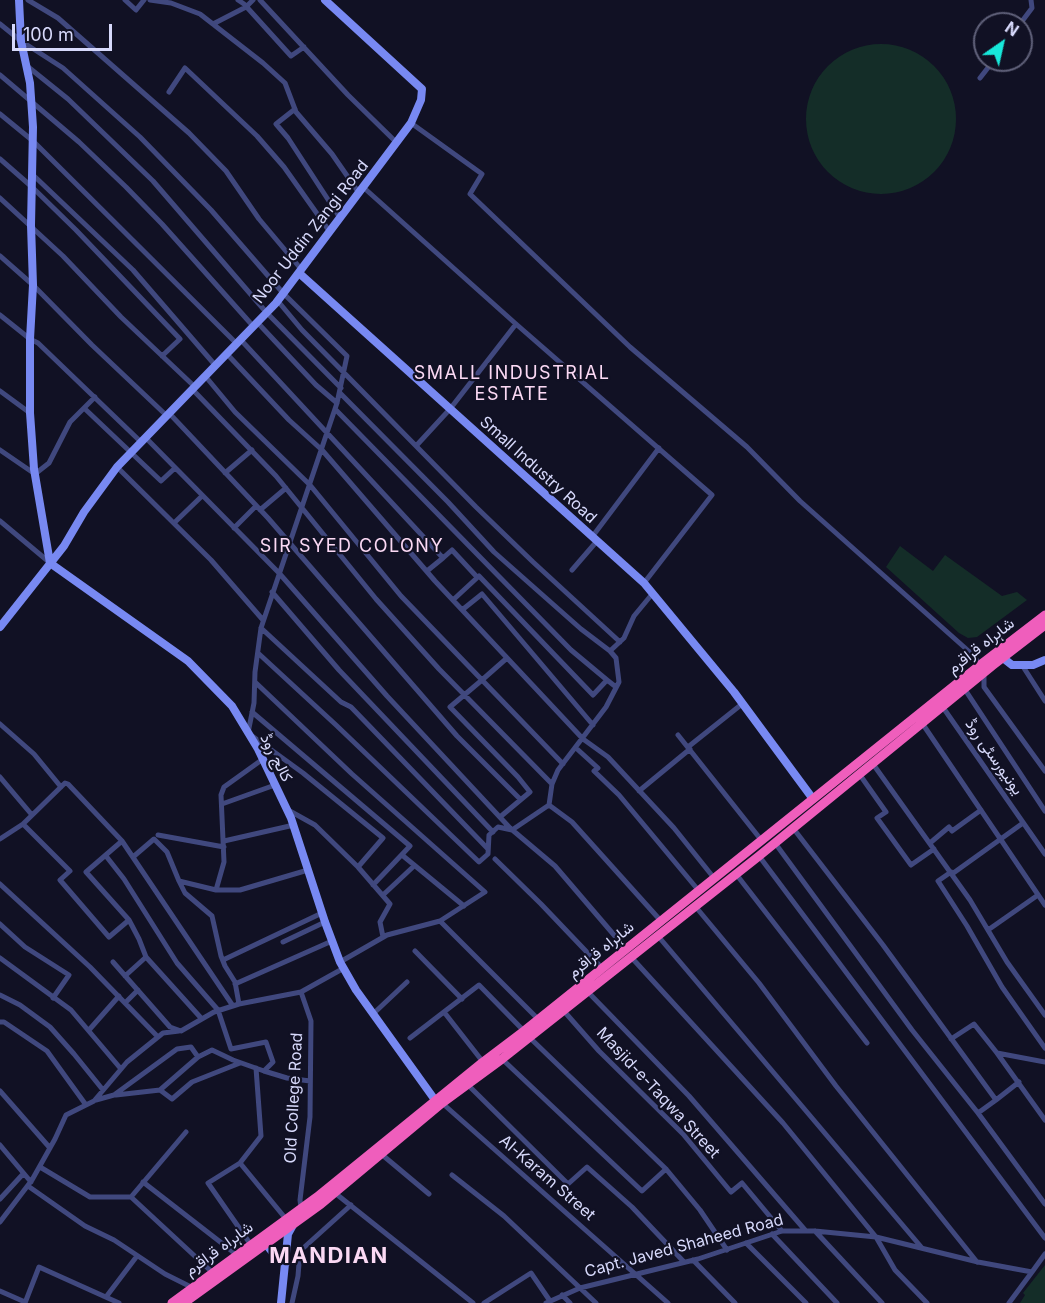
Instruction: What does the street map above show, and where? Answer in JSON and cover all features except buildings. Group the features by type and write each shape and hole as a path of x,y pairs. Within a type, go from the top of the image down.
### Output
{"highway":[{"name":"شاہراہ قراقرم","path":"184,1303 265,1243 301,1208 438,1102 502,1059 539,1020 602,968 658,936 759,856 793,828 816,803 1045,615"},
{"name":"شاہراہ قراقرم","path":"172,1303 251,1245 335,1193 483,1062 563,1010 587,991 661,921 762,841 860,775 964,688 982,669 1003,658 1045,625"}],"street":[{"path":"0,627 50,563 35,474 30,413 33,141 27,66 21,41 19,0"},
{"path":"28,0 58,18 189,133 226,171 259,219 300,271"},
{"path":"125,0 136,10 144,0"},
{"path":"150,0 171,3 200,14 264,63 285,83 295,110 361,190 712,495 644,583"},
{"path":"238,0 291,56 304,47"},
{"path":"213,24 246,7 253,0"},
{"path":"260,0 348,95 397,143"},
{"name":"Noor Uddin Zangi Road","path":"50,563 117,467 280,297 411,123 421,100 422,89 325,0"},
{"path":"0,24 21,41 63,68 140,137 211,210 280,297 302,330 533,562 620,642"},
{"path":"27,66 68,99 153,182 266,312 494,552 581,629 610,651 616,658 619,682 606,707 558,770 552,784 549,805 512,830 498,827 489,835 488,854 479,862 258,653"},
{"path":"169,92 185,68 257,136 284,167 330,232"},
{"path":"980,78 985,72"},
{"path":"0,75 126,187 503,582 571,650 616,687"},
{"path":"295,110 276,124 288,138 340,218"},
{"path":"0,114 33,141 238,341 328,433 443,558"},
{"path":"411,123 482,174 470,194 630,347 747,447 800,501 973,655 982,669 984,687 1045,771"},
{"path":"0,159 32,187 180,339 162,356"},
{"path":"32,174 134,270 215,365"},
{"path":"0,198 63,256 121,317 194,388 286,488 376,599 463,695 552,784"},
{"path":"0,256 168,415 225,473 290,543 457,736 520,799"},
{"name":"Small Industry Road","path":"300,271 644,583 742,704 816,803"},
{"path":"280,297 347,356 341,390 328,433 263,620 248,733 303,773 383,838 358,867"},
{"path":"0,315 30,339 38,342 95,397 175,468 279,573 387,696 512,830 555,866 628,953 783,1123 876,1237 895,1270 927,1303"},
{"path":"416,446 450,409 516,324"},
{"path":"226,353 289,420 322,450 462,610 583,739 608,757 674,828 714,879"},
{"path":"206,376 235,412 310,485 401,596 563,764"},
{"path":"0,391 30,413"},
{"path":"35,474 49,463 70,422 95,397"},
{"path":"84,408 161,482 175,468"},
{"path":"572,570 659,448"},
{"path":"0,450 35,474"},
{"path":"225,473 252,450"},
{"path":"117,467 211,560 263,620"},
{"path":"234,528 286,488"},
{"path":"174,523 202,496"},
{"path":"0,521 50,563"},
{"path":"427,571 453,550 477,578 479,576 593,695 607,680"},
{"name":"کالج روڈ","path":"50,563 188,661 232,706 263,759 294,825 325,922 342,965 373,1014 438,1102"},
{"path":"453,600 477,578"},
{"path":"272,592 339,670 493,832"},
{"path":"610,651 624,638 634,616 653,593"},
{"path":"462,610 482,594 593,725"},
{"path":"261,628 340,702 351,707 488,849"},
{"path":"500,817 530,792 450,707 507,658"},
{"path":"1003,658 1012,665 1033,664 1045,660"},
{"path":"1022,665 1045,701"},
{"path":"94,1101 121,1069 163,1033 181,1031 201,1018 236,1005 301,992 383,937 440,921 485,892 352,774 255,681"},
{"path":"964,688 1045,811"},
{"path":"639,791 742,704"},
{"name":"یونیورسٹی روڈ","path":"942,706 1045,854"},
{"path":"252,712 410,846 373,885"},
{"path":"921,723 1045,905"},
{"path":"0,724 34,754 61,787"},
{"path":"678,735 762,841"},
{"path":"576,747 598,768 594,771 619,795 699,891"},
{"path":"216,890 224,862 221,795 224,788 263,759"},
{"path":"873,764 952,873 1007,963 1045,1015"},
{"path":"860,775 886,812 877,818 911,865 934,849"},
{"path":"0,777 32,815"},
{"path":"0,839 23,824 65,783 68,784 122,841 236,1005"},
{"path":"222,804 275,785"},
{"path":"549,805 572,822 661,921"},
{"path":"287,809 315,825 358,867 390,904 380,922 383,937"},
{"path":"930,843 949,827 952,831 981,810"},
{"path":"1023,823 938,881 1002,987 1045,1047"},
{"path":"23,824 70,871 60,880 110,937 129,920"},
{"path":"158,835 224,844 294,825"},
{"path":"793,828 883,945 996,1100"},
{"path":"133,857 154,839 167,852 185,893 212,916 223,960 235,984 236,1005"},
{"path":"122,841 86,872 129,920 146,957 201,1018"},
{"path":"775,843 912,1030 978,1113 1045,1204"},
{"path":"402,855 464,906"},
{"path":"106,856 124,879 177,963 218,1011 231,1049 266,1042 273,1062 264,1071"},
{"path":"759,856 1045,1238"},
{"path":"495,859 602,968"},
{"path":"383,895 414,866"},
{"path":"179,881 216,890 240,890 308,870"},
{"path":"736,874 867,1043"},
{"path":"0,884 61,939 158,1037"},
{"path":"988,930 1041,896"},
{"path":"695,906 978,1262"},
{"path":"223,960 322,913"},
{"path":"440,921 539,1020"},
{"path":"283,942 325,922"},
{"path":"0,924 25,948 69,975 53,998"},
{"path":"658,936 923,1249"},
{"path":"235,984 332,941"},
{"path":"415,951 462,999"},
{"path":"125,976 146,957"},
{"path":"0,958 71,1010 121,1069"},
{"path":"112,962 170,1027 181,1031"},
{"path":"373,1014 407,982"},
{"path":"410,1038 479,985 666,1169 700,1210 727,1250"},
{"path":"125,1003 138,990"},
{"path":"587,991 689,1096 805,1230"},
{"name":"Old College Road","path":"301,992 311,1021 309,1137 300,1200 301,1208"},
{"path":"0,995 20,1005 50,1027 103,1090"},
{"path":"89,1030 119,996"},
{"name":"Masjid-e-Taqwa Street","path":"563,1010 599,1051 683,1134 731,1192 742,1183 782,1231"},
{"path":"444,1012 483,1062"},
{"path":"0,1022 4,1022 47,1051 86,1105"},
{"path":"951,1040 974,1024 1045,1120"},
{"path":"114,1095 177,1049 191,1047 198,1057"},
{"path":"0,1221 40,1167 66,1115 94,1101 114,1095 160,1090 198,1057 212,1050 264,1071 287,1078 310,1081"},
{"path":"997,1053 1045,1062"},
{"path":"502,1059 642,1191 666,1169"},
{"path":"160,1090 172,1099 192,1082 240,1063"},
{"path":"251,1245 208,1183 240,1163 261,1136 256,1068"},
{"path":"978,1113 1019,1082"},
{"path":"467,1084 568,1184 587,1167 632,1207 684,1262"},
{"path":"0,1091 50,1148"},
{"name":"Al-Karam Street","path":"438,1102 668,1303"},
{"path":"131,1197 186,1132"},
{"path":"0,1145 24,1174 29,1184 85,1226 114,1240 165,1274 193,1288"},
{"path":"380,1152 429,1194"},
{"path":"240,1163 290,1221 281,1303"},
{"path":"40,1167 90,1197 131,1197 213,1273"},
{"path":"0,1199 24,1174"},
{"path":"452,1174 504,1216 596,1303"},
{"path":"143,1182 237,1255"},
{"path":"335,1193 473,1303"},
{"path":"292,1303 298,1276 300,1251 351,1205"},
{"path":"815,1230 882,1303"},
{"name":"Capt. Javed Shaheed Road","path":"548,1302 580,1288 693,1260 782,1231 815,1230 876,1237 978,1262 1032,1272"},
{"path":"772,1234 837,1303"},
{"path":"265,1243 278,1258 286,1263"},
{"path":"746,1243 806,1303"},
{"path":"1009,1303 1045,1254"},
{"path":"106,1297 137,1256"},
{"path":"693,1260 735,1303"},
{"path":"0,1291 25,1302 39,1267 119,1303"},
{"path":"484,1303 531,1273 548,1302"},
{"path":"562,1295 570,1303"}],"green space":[{"path":"881,44 896,45 910,50 934,66 950,90 955,104 955,134 950,148 934,172 910,188 896,193 881,194 866,193 852,188 828,172 812,148 807,134 806,119 807,104 812,90 828,66 852,50 866,45"},
{"path":"900,546 933,571 945,555 1002,596 1017,592 1027,600 977,637 968,638 959,633 886,567"},
{"path":"1045,1265 1045,1303 1020,1303 1025,1295 1023,1293"}],"district":[{"name":"SMALL INDUSTRIAL ESTATE","path":"512,384"},
{"name":"SIR SYED COLONY","path":"352,547"},
{"name":"MANDIAN","path":"329,1256"}]}
